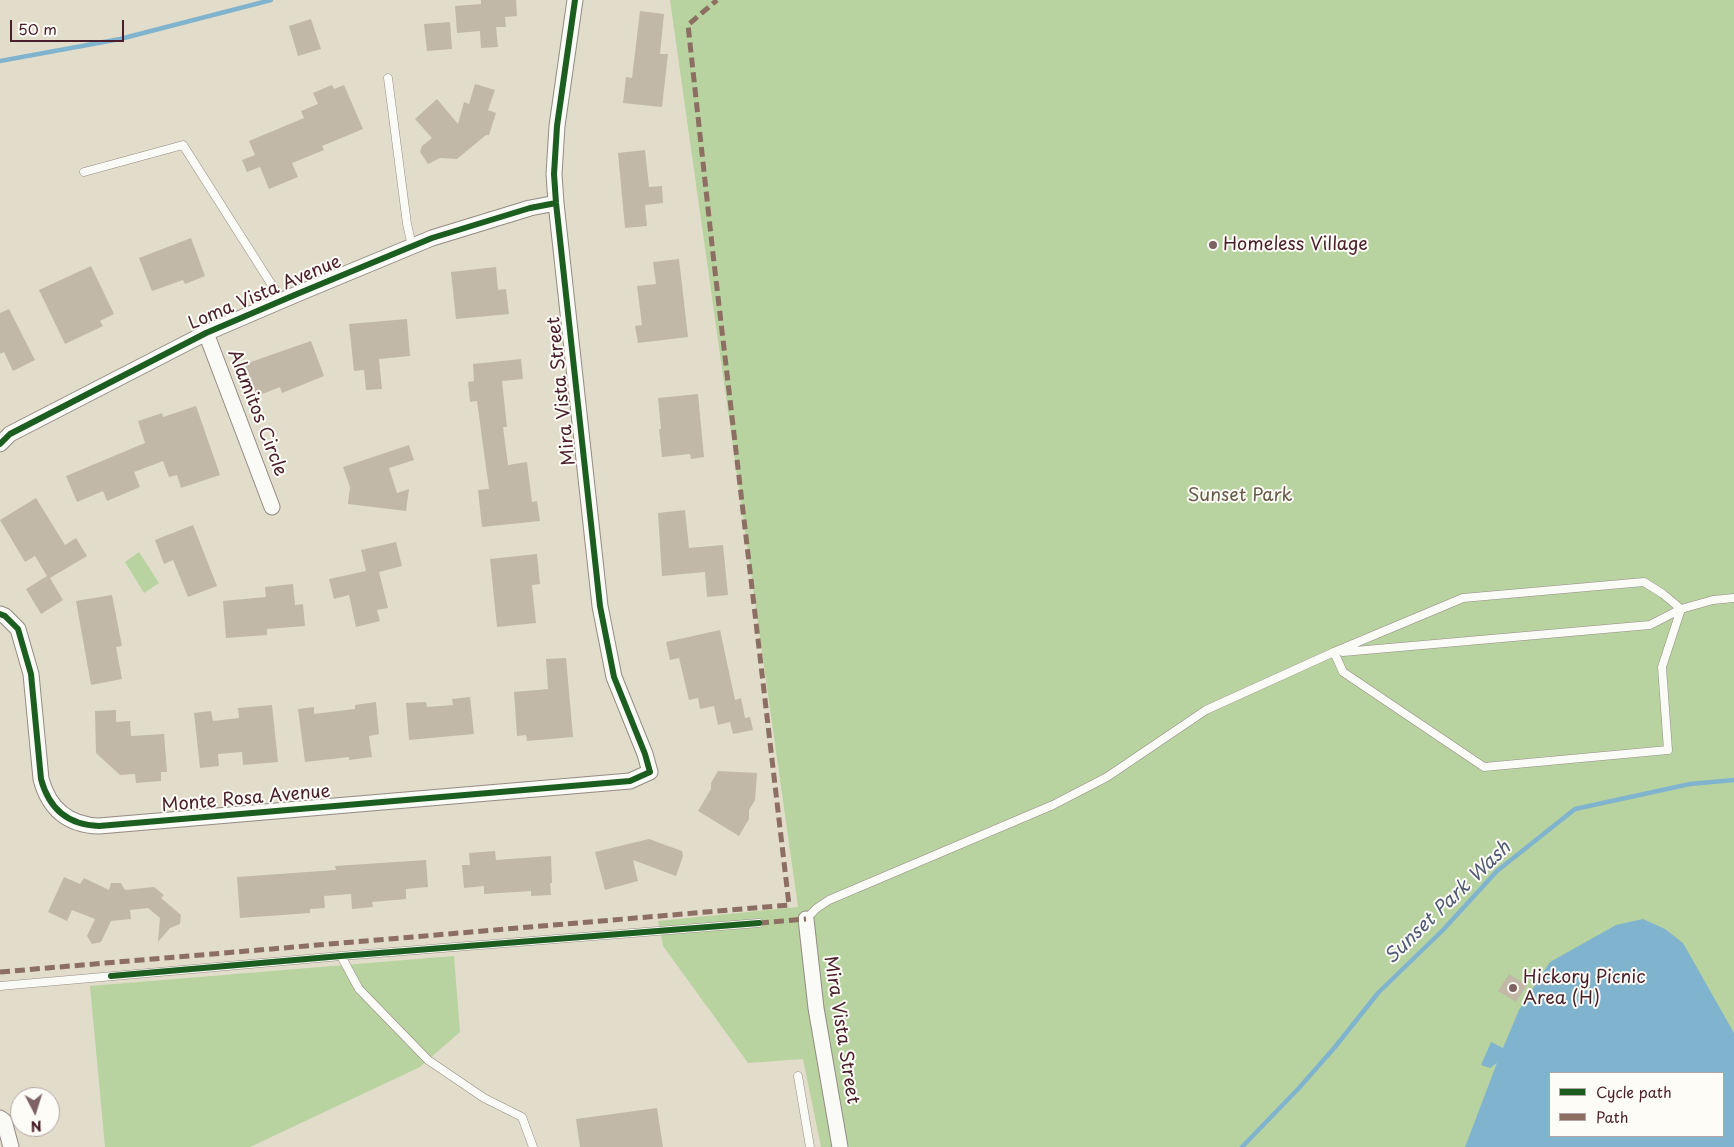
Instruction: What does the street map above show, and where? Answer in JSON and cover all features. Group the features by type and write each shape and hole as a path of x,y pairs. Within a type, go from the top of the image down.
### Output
{"street":[{"name":"Mira Vista Street","path":"575,0 557,126 554,174 556,203 600,606 614,677 645,754 650,772"},
{"name":"Loma Vista Avenue","path":"0,444 10,434 206,333 432,238 530,208 556,203"},
{"name":"Alamitos Circle","path":"206,333 272,506"},
{"name":"Monte Rosa Avenue","path":"0,614 18,628 31,674 41,780 44,789 48,799 62,814 79,824 99,826 630,781 650,772"},
{"name":"Mira Vista Street","path":"806,919 816,1008 838,1147"},
{"path":"0,1118 4,1120 11,1147"}],"lane":[{"path":"388,78 407,224 412,246"},
{"path":"84,172 183,145 282,301"},
{"path":"806,919 829,900 1053,805 1107,777 1206,710 1334,652 1463,598 1644,582 1663,594 1680,609"},
{"path":"1334,652 1650,625 1680,609 1713,600 1734,598"},
{"path":"1334,652 1343,672 1484,767 1668,750 1662,667 1680,609"},
{"path":"0,986 341,956 759,923"},
{"path":"341,956 359,989 428,1060 484,1098 522,1117 533,1147"},
{"path":"798,1076 810,1147"}],"green space":[{"name":"Sunset Park","path":"670,0 1734,0 1734,1147 821,1147 803,1059 748,1063 663,946 658,921 798,907"},
{"path":"139,552 159,583 144,593 125,562"},
{"path":"454,956 460,1032 420,1067 250,1147 105,1147 90,986"}],"water":[{"path":"1643,919 1665,929 1683,943 1734,1033 1734,1147 1465,1147 1497,1063 1490,1068 1481,1065 1491,1042 1503,1048 1519,1010 1550,962 1616,925"}],"building":[{"path":"481,0 516,0 517,16 505,17 506,27 496,27 498,47 481,48 480,31 457,33 455,6 481,4"},
{"path":"640,11 664,14 660,54 668,54 662,107 623,103 626,77 632,78"},
{"path":"311,19 321,49 298,56 289,26"},
{"path":"450,22 452,49 427,51 424,24"},
{"path":"475,84 495,90 488,110 496,113 489,135 486,135 457,159 440,158 428,164 420,152 422,146 432,138 415,119 437,99 458,124 464,102 469,104"},
{"path":"332,85 334,89 344,85 363,129 322,146 324,150 292,163 298,177 269,189 260,167 247,172 242,160 255,155 249,141 304,118 301,111 318,104 313,93"},
{"path":"645,150 649,187 662,186 663,203 645,205 647,226 625,228 618,153"},
{"path":"191,238 205,276 185,284 183,280 152,291 139,258"},
{"path":"679,259 688,337 638,343 635,326 642,325 637,286 656,284 653,262"},
{"path":"91,266 114,314 100,321 103,326 65,344 39,290"},
{"path":"496,267 498,290 506,289 509,314 456,319 451,272"},
{"path":"9,309 35,360 13,371 4,352 0,354 0,313"},
{"path":"407,319 410,356 379,359 382,389 366,390 364,370 354,371 349,324"},
{"path":"311,341 324,376 282,393 280,387 257,396 245,364"},
{"path":"521,359 523,379 502,381 507,427 503,427 508,465 527,462 532,502 537,501 540,521 482,527 478,490 489,489 477,401 470,402 468,382 474,381 473,364"},
{"path":"698,394 704,457 691,459 690,454 662,457 658,398"},
{"path":"196,406 220,475 181,488 177,475 169,477 163,461 134,472 140,487 107,501 103,491 77,502 66,476 145,443 138,421 162,413 163,417"},
{"path":"409,445 414,460 389,468 397,493 409,489 406,511 348,504 350,487 343,467"},
{"path":"36,498 65,545 76,538 87,556 50,578 63,600 41,614 26,589 47,576 35,556 25,562 0,520"},
{"path":"685,510 689,548 723,545 728,595 707,597 705,572 662,576 658,513"},
{"path":"193,525 217,586 188,597 173,560 164,564 155,540"},
{"path":"396,542 402,566 379,572 388,608 377,610 380,621 356,627 349,595 334,599 329,579 366,571 361,550"},
{"path":"537,554 540,584 532,585 536,623 497,627 490,559"},
{"path":"293,584 295,605 303,604 305,626 267,629 267,635 226,638 223,601 266,597 265,587"},
{"path":"112,595 122,646 116,647 122,679 91,685 76,601"},
{"path":"720,630 735,700 741,698 745,718 750,717 753,730 733,734 730,722 718,725 714,706 700,709 698,698 689,700 679,658 670,660 666,642"},
{"path":"566,658 573,737 527,741 526,735 517,736 514,692 548,689 546,659"},
{"path":"470,697 474,734 409,740 406,703 426,702 427,707 453,705 452,699"},
{"path":"376,702 379,734 369,736 372,757 349,760 349,757 305,762 298,709 314,707 314,714 355,709 355,705"},
{"path":"272,705 278,762 243,765 242,752 218,754 219,766 200,768 194,713 211,711 213,721 239,718 238,708"},
{"path":"116,710 116,722 130,721 131,736 164,734 167,772 161,772 161,781 136,783 135,774 120,775 96,753 95,711"},
{"path":"718,771 757,773 755,800 749,810 749,819 739,836 698,811 711,789 711,783"},
{"path":"649,839 682,851 683,856 676,876 633,860 638,881 605,890 595,852"},
{"path":"495,851 496,860 551,856 551,895 531,896 531,891 484,894 484,886 464,888 462,865 470,865 469,853"},
{"path":"426,860 428,887 406,889 406,899 372,902 373,907 352,909 351,894 324,896 325,908 310,909 310,913 240,918 237,877 336,870 335,866"},
{"path":"64,877 80,884 84,878 109,890 111,883 121,883 125,890 154,887 164,895 161,898 181,915 180,924 170,928 158,942 160,918 148,908 130,910 131,919 111,921 101,942 92,944 87,936 95,919 72,910 67,921 48,912"},
{"name":"Hickory Picnic Area (H)","path":"1509,974 1527,985 1516,1002 1498,991"},
{"path":"657,1108 663,1147 580,1147 576,1119"}],"waterway":[{"path":"0,61 120,39 271,0"},
{"name":"Sunset Park Wash","path":"1242,1147 1299,1088 1378,993 1443,930 1497,871 1575,809 1690,784 1734,780"}],"marked path":[{"path":"0,972 789,905 688,25 717,0"},
{"path":"759,923 806,919"}],"cycle path":[{"path":"0,614 5,616 18,629 31,674 41,779 45,790 49,799 61,813 69,819 88,825 99,826 630,781 650,772 645,754 614,677 600,606 556,203 554,174 557,126 575,0"},
{"path":"0,444 10,434 206,333 432,238 530,208 556,203"},
{"path":"111,976 759,923"}],"place":[{"name":"Homeless Village","path":"1213,245"},
{"name":"Hickory Picnic Area (H)","path":"1513,988"}]}
